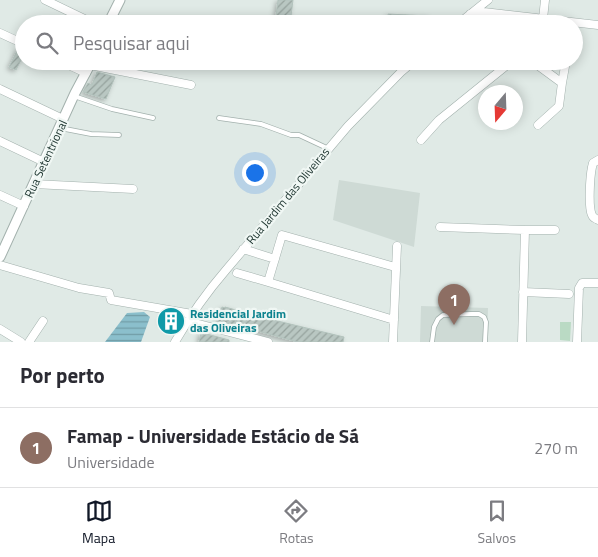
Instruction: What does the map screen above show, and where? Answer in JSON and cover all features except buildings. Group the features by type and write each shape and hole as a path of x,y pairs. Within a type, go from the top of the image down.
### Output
{"street":[{"path":"45,0 77,15"},
{"path":"112,15 120,0"},
{"path":"469,15 488,0"},
{"path":"543,15 545,0"},
{"path":"472,13 500,15"},
{"path":"583,23 598,25"},
{"path":"0,33 15,40"},
{"name":"Rua Setentrional","path":"1,250 24,206 87,70"},
{"path":"106,70 191,85"},
{"name":"Rua Jardim das Oliveiras","path":"175,342 212,286 243,249 348,126 403,70"},
{"path":"421,140 439,120 501,70"},
{"path":"544,70 562,83"},
{"path":"538,125 559,106 564,70"},
{"path":"0,89 62,124"},
{"path":"0,142 44,162"},
{"path":"596,161 591,172 590,198 591,213 596,219"},
{"path":"34,184 133,189"},
{"path":"0,196 24,206"},
{"path":"440,227 555,230"},
{"path":"522,342 525,230"},
{"path":"268,282 282,235 395,267"},
{"path":"393,342 397,246"},
{"path":"243,249 275,259"},
{"path":"0,266 80,288 109,293 111,300 190,318 268,342"},
{"path":"237,273 394,320"},
{"path":"577,342 579,288 582,283 598,283"},
{"path":"523,292 569,294"},
{"path":"29,342 43,321"},
{"path":"0,329 21,342"}],"lane":[{"path":"74,96 112,109 153,118"},
{"path":"219,118 261,124 291,135 299,135 329,149"},
{"path":"62,124 91,134 119,135"},
{"path":"432,342 434,327 438,318 443,315 471,314 479,314 484,317 486,322 485,342"}],"shaded area":[{"path":"339,180 420,193 414,247 333,220"},
{"path":"421,306 488,308 487,342 420,342"}],"green space":[{"path":"560,322 571,322 570,341 560,340"}],"water":[{"path":"144,312 150,317 141,342 105,342 127,313"}],"place":[{"name":"Residencial Jardim das Oliveiras","path":"171,321"},
{"name":"Famap - Universidade Estácio de Sá","path":"454,325"}]}
